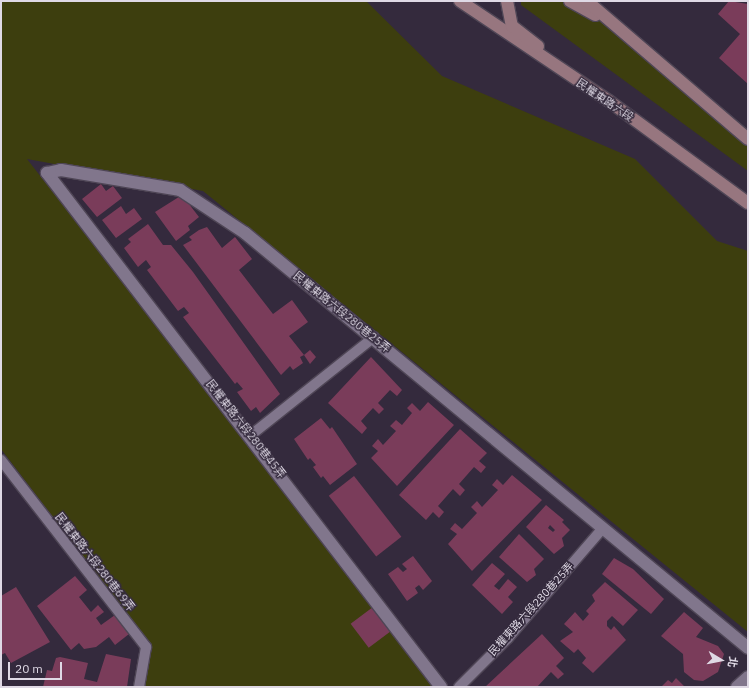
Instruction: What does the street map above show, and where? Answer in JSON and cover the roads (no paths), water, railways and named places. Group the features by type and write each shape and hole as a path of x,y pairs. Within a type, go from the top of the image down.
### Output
{"main road":[{"name":"民權東路六段","path":"460,1 609,101 748,203"},
{"path":"507,1 512,26 563,62 609,101"},
{"path":"570,1 617,28"},
{"path":"587,1 748,140"}],"street":[{"name":"民權東路六段280巷25弄","path":"47,173 62,170 180,190 245,233 374,337 602,529 748,648"},
{"name":"民權東路六段280巷45弄","path":"47,173 251,435 442,687"},
{"path":"737,687 748,677"}],"lane":[{"path":"251,435 374,337"},
{"name":"民權東路六段280巷69弄","path":"1,460 146,647 139,687"},
{"name":"民權東路六段280巷25弄","path":"459,687 508,638 602,529"}]}
